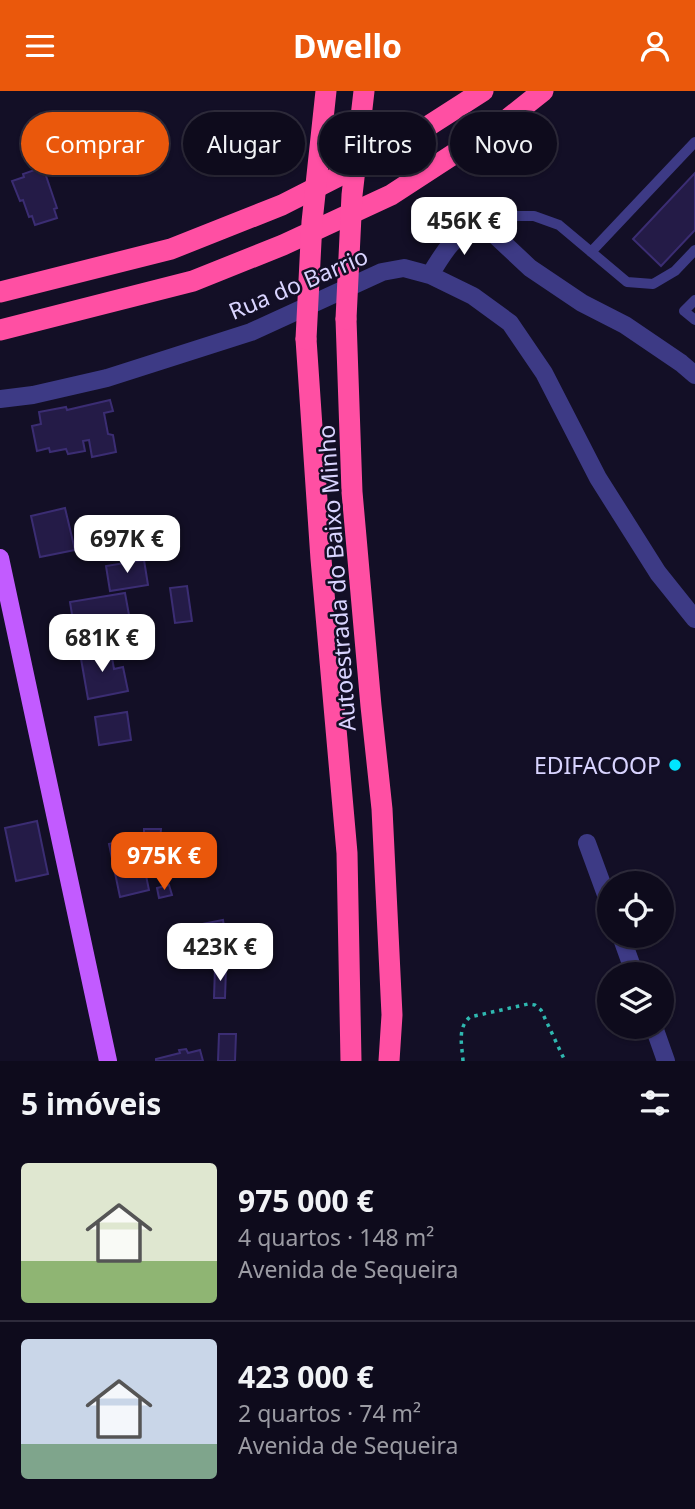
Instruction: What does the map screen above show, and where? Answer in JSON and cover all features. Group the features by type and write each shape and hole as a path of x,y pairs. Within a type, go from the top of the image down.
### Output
{"highway":[{"name":"Autoestrada do Baixo Minho","path":"326,91 312,222 306,339 321,559 348,853 351,1061"},
{"name":"Autoestrada do Baixo Minho","path":"365,91 352,195 346,319 352,492 383,809 392,1015 389,1061"},
{"path":"1,292 171,249 282,205 394,148 483,91"},
{"path":"5,330 193,281 283,245 391,195 509,118 543,91"}],"main road":[{"path":"0,558 3,590 107,1061"}],"street":[{"path":"430,275 447,247 463,231 481,222 530,268 582,303 625,325 695,375"},
{"name":"Rua do Barrio","path":"0,399 33,395 107,377 251,332 382,272 404,268 430,275 473,296 510,323 544,373 598,478 659,573 695,619"},
{"path":"587,843 597,871"},
{"path":"658,1039 666,1061"}],"lane":[{"path":"591,252 695,142"},
{"path":"481,222 503,216 534,216 559,225 627,282 653,284 675,271 695,250"},
{"path":"695,300 684,311 695,320"}],"path":[{"path":"463,1061 461,1034 465,1021 470,1017 528,1005 536,1005 541,1010 565,1061"}],"building":[{"path":"695,173 695,230 661,266 633,239"},
{"path":"23,175 46,175 57,208 54,209 57,218 35,225 23,200 20,201 12,181"},
{"path":"110,400 113,411 104,413 108,434 113,435 116,452 92,457 89,440 83,441 85,451 68,454 66,449 50,452 49,448 37,451 32,426 41,424 39,412 66,407 67,410"},
{"path":"65,508 75,550 40,557 31,516"},
{"path":"144,560 148,585 110,591 106,566"},
{"path":"187,586 192,621 175,623 170,588"},
{"path":"125,593 129,615 108,618 111,632 93,635 93,630 75,633 70,602"},
{"path":"110,647 114,669 123,667 128,691 88,699 80,653"},
{"path":"127,712 131,740 99,745 95,717"},
{"path":"37,821 48,874 16,881 5,828"},
{"path":"144,829 161,829 160,840 144,839"},
{"path":"138,837 149,890 120,897 109,844"},
{"path":"169,885 172,895 159,898 157,888"},
{"path":"223,920 228,952 202,957 197,925"},
{"path":"215,968 226,968 225,998 214,998"},
{"path":"219,1034 236,1034 235,1061 218,1061"},
{"path":"186,1049 188,1053 200,1050 203,1061 156,1061 156,1059"}],"place":[{"name":"EDIFACOOP","path":"675,765"}]}
